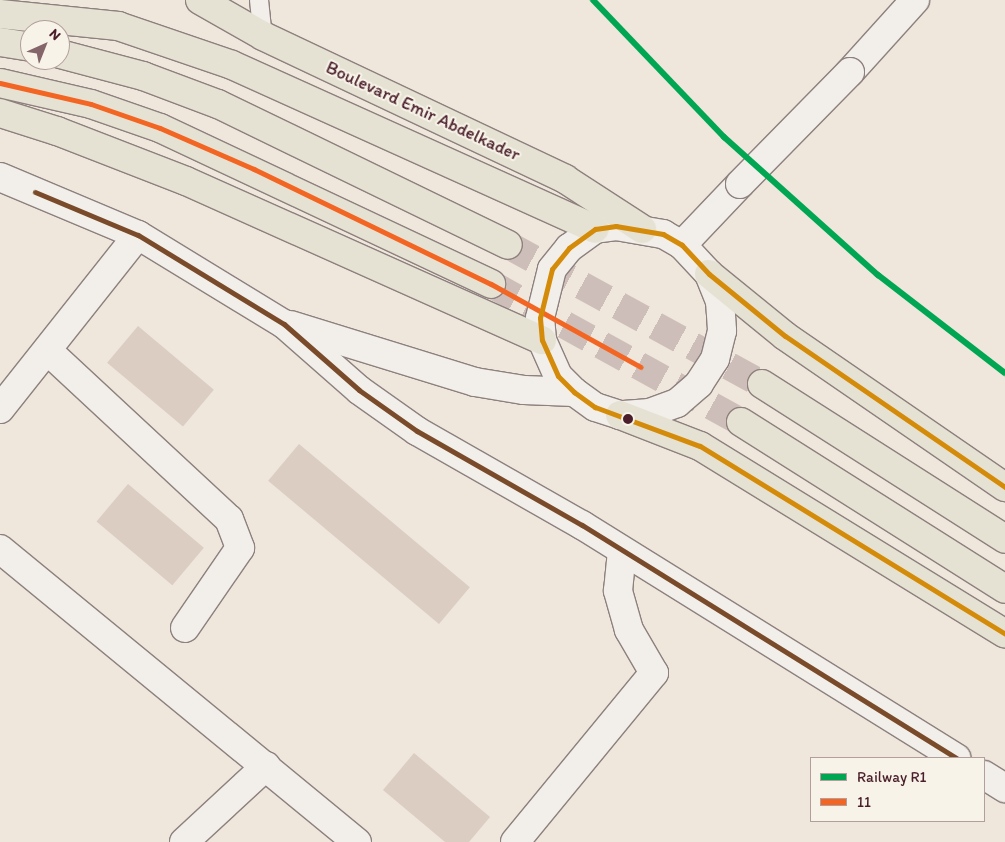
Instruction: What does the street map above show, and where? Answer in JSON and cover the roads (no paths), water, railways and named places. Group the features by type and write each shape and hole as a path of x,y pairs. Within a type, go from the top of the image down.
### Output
{"main road":[{"path":"0,3 6,0"},
{"name":"Boulevard Emir Abdelkader","path":"200,0 263,36 566,179 642,228"},
{"path":"0,14 118,26 232,65 595,229"},
{"path":"0,42 20,45"},
{"path":"70,57 143,76 218,104 508,245"},
{"path":"0,84 91,104 160,128 491,284"},
{"path":"0,113 57,131 186,181 542,340"},
{"path":"709,274 785,336 1005,487"},
{"path":"762,384 1005,539"},
{"path":"620,415 700,446 1005,634"},
{"path":"740,422 1005,589"}],"street":[{"path":"682,245 850,72 915,0"},
{"path":"0,177 138,235 284,324 359,390 417,431 622,551 955,757"},
{"path":"616,226 642,228 682,245 709,274 720,301 722,331 715,359 699,384 677,402 650,413 620,415 596,407 574,392 558,376 542,340 540,318 552,269 569,248 595,229 616,226"},
{"path":"0,409 48,351 138,235"},
{"path":"284,324 475,382 524,390 574,392"},
{"path":"48,351 228,519 240,548 186,628"},
{"path":"0,549 357,842"},
{"path":"515,842 654,672 629,630 618,591 622,551"},
{"path":"184,842 266,766"},
{"path":"985,776 1005,788"}],"lane":[{"path":"259,0 263,36"}],"tunnel":[{"path":"508,245 762,384"},
{"path":"491,284 741,422"}],"railway":[{"path":"593,0 724,137 878,275 1005,373"}],"rail line":[{"name":"R1","path":"593,0 724,137 878,275 1005,373"}]}
